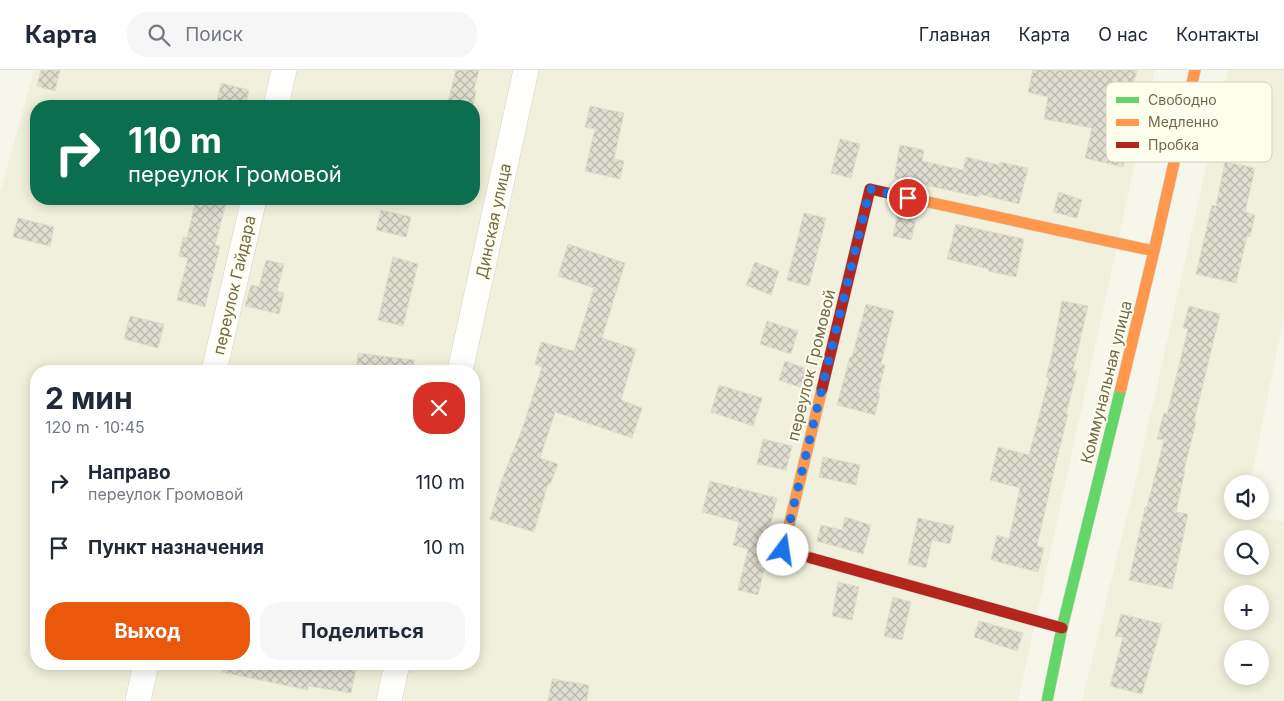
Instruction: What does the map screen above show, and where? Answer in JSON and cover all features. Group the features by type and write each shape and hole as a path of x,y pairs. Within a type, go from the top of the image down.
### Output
{"street":[{"path":"277,100 284,70"},
{"name":"Динская улица","path":"461,365 526,70"},
{"name":"Коммунальная улица","path":"1047,701 1062,628 1174,162"},
{"name":"переулок Громовой","path":"1062,628 783,550 870,189 1154,251"},
{"name":"переулок Гайдара","path":"215,365 253,205"},
{"path":"138,701 145,670"},
{"path":"388,701 396,670"}],"shaded area":[{"path":"34,70 1155,70 1152,82 1106,82 1106,162 1135,162 1018,701 0,701 0,193"},
{"path":"1228,70 1284,70 1284,316 1252,475 1224,475 1224,520 1269,519 1284,521 1284,701 1082,701 1137,475 1207,162 1272,162 1272,82 1225,82"}],"building":[{"path":"41,70 60,70 55,91 37,86"},
{"path":"456,70 479,70 474,90 476,91 474,100 448,100"},
{"path":"1033,70 1137,70 1134,82 1106,82 1106,162 1124,162 1123,167 1085,158 1092,128 1044,119 1048,97 1028,92"},
{"path":"221,83 249,90 246,100 217,100"},
{"path":"590,106 624,113 614,159 624,161 620,179 585,171 595,129 585,127"},
{"path":"840,139 860,144 851,178 831,173"},
{"path":"900,145 924,150 922,161 963,170 966,157 999,165 1000,162 1028,168 1019,204 979,194 979,197 894,178"},
{"path":"1225,162 1255,168 1245,212 1255,215 1250,237 1247,236 1236,283 1196,274 1212,205 1216,206"},
{"path":"1059,192 1082,200 1077,218 1053,212"},
{"path":"195,205 225,205 215,245 220,246 205,307 177,300 188,258 179,256 183,237 187,238"},
{"path":"381,210 411,217 406,237 376,230"},
{"path":"898,211 917,215 911,240 893,236"},
{"path":"804,213 826,218 809,286 787,280"},
{"path":"18,218 54,227 50,246 13,237"},
{"path":"956,224 1024,239 1016,277 947,259"},
{"path":"568,244 625,263 602,338 636,349 621,400 642,408 632,438 555,412 540,458 558,464 550,485 548,484 534,532 490,519 501,482 524,424 542,367 535,364 541,342 574,351 594,288 558,276"},
{"path":"393,257 418,264 403,326 378,320"},
{"path":"266,260 284,264 277,291 284,293 279,314 245,306 251,285 259,287"},
{"path":"755,262 779,271 771,295 746,285"},
{"path":"1062,301 1088,306 1073,370 1077,371 1066,414 1068,414 1037,546 1044,548 1038,572 991,560 997,535 1009,539 1020,488 990,480 998,447 1029,455 1049,378 1046,377"},
{"path":"866,304 894,311 881,364 885,365 875,415 837,405"},
{"path":"1189,306 1220,314 1194,421 1196,422 1176,512 1188,514 1172,589 1129,580 1145,507 1147,507 1164,440 1157,439 1164,413 1167,414 1188,329 1183,328"},
{"path":"130,316 164,324 158,348 124,339"},
{"path":"767,321 798,331 791,354 760,344"},
{"path":"358,353 414,360 414,365 357,365"},
{"path":"785,361 810,370 805,389 779,380"},
{"path":"719,385 762,398 753,426 711,412"},
{"path":"763,439 792,446 786,470 757,464"},
{"path":"823,457 860,465 856,485 819,477"},
{"path":"710,481 777,498 760,568 764,569 758,595 738,590 748,549 733,545 739,522 702,512"},
{"path":"845,517 871,525 863,554 817,541 821,525 842,530"},
{"path":"918,518 954,526 950,544 932,540 926,568 908,564"},
{"path":"838,582 859,587 852,620 832,616"},
{"path":"893,597 911,602 902,640 884,636"},
{"path":"1121,614 1162,624 1142,694 1110,686 1123,637 1115,636"},
{"path":"979,621 1023,633 1017,651 974,637"},
{"path":"222,670 356,670 351,693 308,686 308,690 222,672"},
{"path":"552,679 589,685 587,701 548,701"}],"traffic: fast":[{"path":"1047,701 1062,628 1121,388"}],"traffic: slow":[{"path":"1192,82 1195,70"},
{"path":"1121,388 1174,162"},
{"path":"919,200 1154,251"},
{"path":"811,558 783,550 822,389"}],"traffic: jam":[{"path":"822,389 870,189 919,200"},
{"path":"811,558 1062,628"}],"route":[{"path":"783,550 870,189 908,198"}]}
